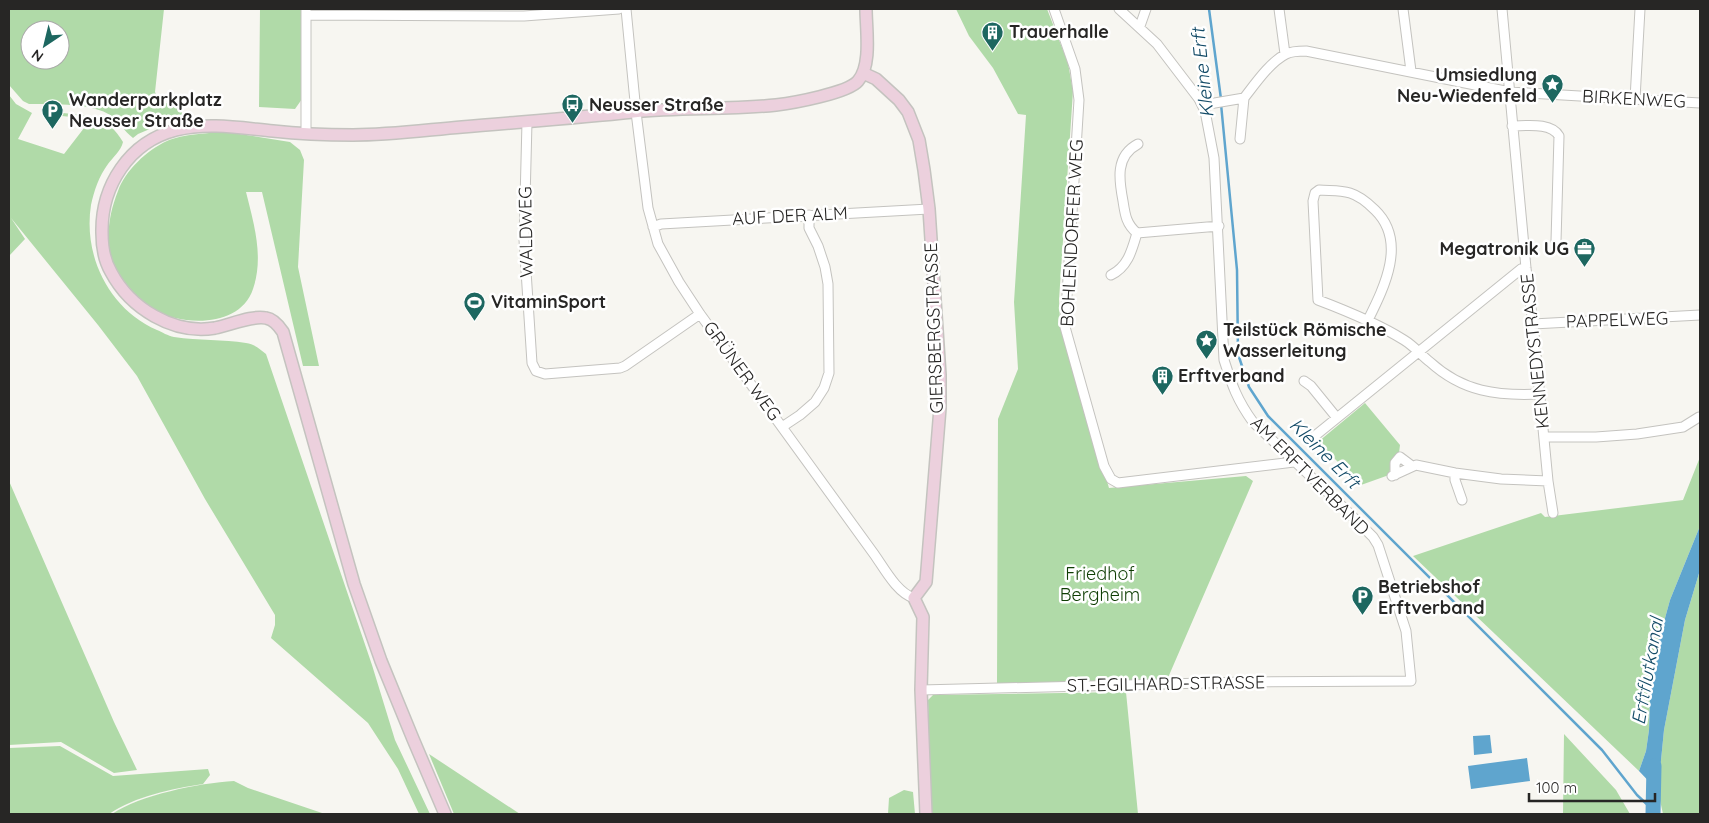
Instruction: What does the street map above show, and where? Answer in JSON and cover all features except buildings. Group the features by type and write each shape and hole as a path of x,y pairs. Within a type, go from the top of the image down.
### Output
{"main road":[{"path":"446,814 412,739 381,661 354,584 283,332 274,322 264,317 208,328 190,328 171,324 152,315 138,305 126,294 109,268 104,252 103,213 111,185 126,162 139,149 158,137 175,130 210,126 306,134 355,135 636,112 779,105 836,92 852,86 864,72 866,64 866,9"},
{"name":"GIERSBERGSTRASSE","path":"864,72 876,79 899,100 908,112 919,140 929,209 940,375 940,408 926,582 914,598"},
{"path":"914,598 922,617 926,814"}],"street":[{"path":"306,134 306,12 524,16 619,9"},
{"name":"GRÜNER WEG","path":"626,9 648,208 658,244 669,266 700,314 893,580 908,596 914,598"},
{"name":"BOHLENDORFER WEG","path":"1054,9 1075,68 1079,100 1065,327 1104,466 1111,478 1118,483 1294,462"},
{"path":"1120,9 1157,44 1208,105 1244,98"},
{"path":"1140,26 1146,9"},
{"path":"1240,139 1244,98 1264,72 1285,54 1279,9"},
{"path":"1403,9 1411,71"},
{"name":"KENNEDYSTRASSE","path":"1502,9 1526,268 1534,324 1548,481 1553,513"},
{"path":"1635,99 1640,9"},
{"name":"BIRKENWEG","path":"1285,54 1294,51 1306,51 1510,92 1700,103"},
{"name":"AM ERFTVERBAND","path":"1208,105 1219,226 1224,360 1233,390 1241,406 1253,422 1342,506 1373,537 1378,545 1406,631 1411,681"},
{"name":"WALDWEG","path":"527,122 524,240 532,363 536,372 545,374 620,368 700,314"},
{"path":"1512,126 1549,127 1556,130 1559,136 1556,241"},
{"path":"1137,233 1126,221 1118,172 1125,156 1131,148 1138,144"},
{"path":"1368,320 1390,267 1392,240 1384,219 1367,201 1350,193 1319,190 1315,193 1314,201 1318,300 1368,320 1406,340 1430,363 1471,387 1495,394 1540,394"},
{"name":"AUF DER ALM","path":"653,227 671,223 929,209"},
{"path":"782,427 815,402 824,388 829,373 827,276 818,246 809,228 809,215"},
{"path":"1137,233 1219,226"},
{"path":"1110,275 1124,266 1137,233"},
{"path":"1311,439 1521,269 1526,268"},
{"name":"PAPPELWEG","path":"1534,324 1700,315"},
{"path":"1304,381 1311,386 1336,418"},
{"path":"1544,437 1596,437 1637,434 1683,427 1699,417"},
{"path":"1412,466 1400,457 1395,464 1393,476 1416,464 1455,473 1501,480 1548,481"},
{"path":"1455,473 1455,480 1462,500"},
{"name":"ST.-EGILHARD-STRASSE","path":"922,690 1245,682 1411,681"}],"green space":[{"path":"9,9 164,9 155,92 157,97 166,103 180,108 183,115 138,134 133,138 110,115 102,111 82,106 29,104 23,101 9,85"},
{"path":"260,9 302,9 302,99 295,109 259,107"},
{"name":"Friedhof Bergheim","path":"956,9 1047,9 1068,63 1073,91 1059,300 1060,321 1109,488 1246,476 1253,481 1167,680 997,685 998,419 1018,369 1014,302 1026,115 1018,114 993,68 969,36"},
{"path":"9,95 16,104 32,113 18,139 64,154 91,119 62,116 63,113 82,115 105,122 117,133 123,142 97,184 91,205 90,224 91,243 103,279 125,309 140,321 172,336 246,343 266,354 372,665 395,740 430,814 419,814 398,769 368,723 271,638 275,625 275,615 205,499 137,376 11,218 25,239 9,256"},
{"path":"227,132 290,142 300,150 304,160 298,267 319,366 303,366 262,192 246,192 255,228 258,253 258,265 253,289 246,302 236,311 224,317 194,321 179,319 153,310 146,306 126,286 112,262 108,238 111,214 121,183 131,169 152,150 167,141 188,135"},
{"path":"1365,403 1400,445 1399,453 1392,459 1389,475 1361,485 1318,442"},
{"path":"1700,457 1700,526 1670,600 1651,669 1649,730 1646,751 1639,771 1413,556 1541,513 1545,517 1683,500"},
{"path":"9,481 114,722 137,770 114,773 61,742 9,745"},
{"path":"1700,570 1700,814 1663,814 1658,791 1664,730 1685,620"},
{"path":"1126,692 1138,814 931,814 928,700 933,695"},
{"path":"1564,734 1616,790 1630,814 1563,814"},
{"path":"60,746 113,776 208,769 210,775 203,784 142,798 109,814 9,814 9,748"},
{"path":"429,754 520,814 454,814"},
{"path":"234,781 248,788 325,814 112,814 138,801 170,791 204,784"},
{"path":"904,790 913,792 915,814 888,814 889,798"}],"water":[{"path":"1700,526 1700,570 1685,620 1664,730 1658,791 1639,771 1646,751 1649,730 1651,669 1670,600"},
{"path":"1490,735 1492,753 1474,755 1473,736"},
{"path":"1527,758 1530,781 1471,789 1468,766"}],"waterway":[{"name":"Kleine Erft","path":"1209,9 1221,99"},
{"name":"Kleine Erft","path":"1221,104 1237,270 1238,354 1249,387 1268,416 1602,750 1637,795 1652,809"},
{"name":"Erftflutkanal","path":"1653,814 1654,766"}],"place":[{"name":"Trauerhalle","path":"993,51"},
{"name":"Umsiedlung Neu-Wiedenfeld","path":"1553,104"},
{"name":"Neusser Straße","path":"573,124"},
{"name":"Wanderparkplatz Neusser Straße","path":"53,129"},
{"name":"Megatronik UG","path":"1585,268"},
{"name":"VitaminSport","path":"475,321"},
{"name":"Teilstück Römische Wasserleitung","path":"1207,359"},
{"name":"Erftverband","path":"1162,395"},
{"name":"Betriebshof Erftverband","path":"1362,616"}]}
